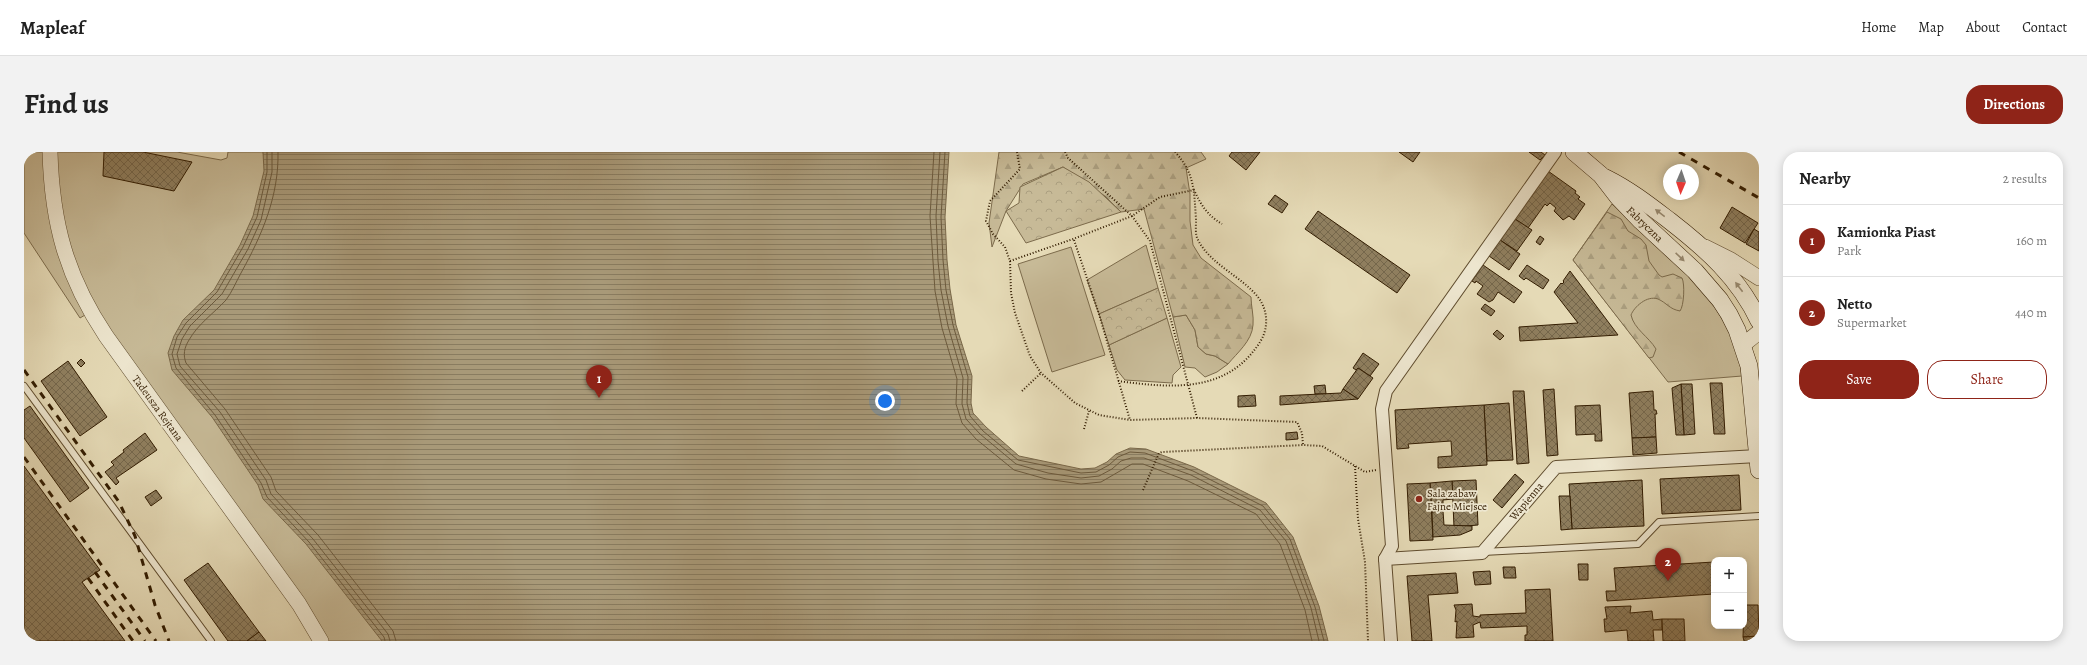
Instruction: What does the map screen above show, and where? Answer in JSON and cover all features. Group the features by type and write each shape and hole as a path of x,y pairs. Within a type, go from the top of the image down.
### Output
{"main road":[{"path":"1574,152 1601,175"},
{"name":"Fabryczna","path":"1601,175 1630,190 1702,246 1739,287 1759,321"},
{"name":"Fabryczna","path":"1601,175 1633,212 1710,286 1751,344 1751,377 1758,463"}],"street":[{"name":"Tadeusza Rejtana","path":"50,152 53,196 61,240 70,272 84,301 110,342 299,604 321,641"},
{"path":"1391,641 1385,558 1392,546 1382,409 1386,391 1390,383 1555,152"},
{"path":"1702,246 1731,260 1759,278"},
{"path":"1751,344 1759,332"},
{"name":"Wapienna","path":"1482,552 1556,467 1758,463"},
{"path":"1385,558 1482,552"}],"lane":[{"path":"24,386 211,641"},
{"path":"1482,552 1638,544 1659,522 1759,516"}],"path":[{"path":"1017,152 1020,169 990,201 986,221 993,234 1005,246 1010,261 1010,287 1014,313 1030,356 1041,373 1075,403 1089,411 1130,420 1197,418 1297,422 1302,433 1303,445"},
{"path":"1065,152 1068,158 1132,216 1150,241 1197,418"},
{"path":"1118,381 1171,387 1189,385 1225,375 1237,369 1250,357 1264,337 1267,323 1258,297 1204,249 1197,239 1194,190 1191,175 1175,152"},
{"path":"1010,261 1132,216 1160,197 1194,190"},
{"path":"1194,190 1204,210 1212,219 1222,224"},
{"path":"1073,239 1099,314 1130,420"},
{"path":"1022,391 1041,373"},
{"path":"1084,429 1089,411"},
{"path":"1143,490 1159,453 1162,452 1303,445 1322,446 1365,472 1386,468"},
{"path":"1356,466 1358,519 1364,562 1368,641"}],"green space":[{"path":"24,152 177,152 221,160 227,158 228,152 263,152 382,641 321,641 90,312 80,318 24,233"},
{"path":"999,152 1201,152 1206,159 1186,168 1190,194 1190,221 1193,245 1201,258 1251,297 1253,325 1250,336 1244,346 1228,364 1215,356 1206,354 1198,347 1195,330 1186,315 1173,317 1144,209 1121,212 1105,196 1063,167 1023,184 1006,211 992,247 989,223"},
{"path":"1063,167 1089,182 1121,212 1026,243 1006,211 1019,203 1020,187"},
{"path":"1612,204 1673,259 1711,302 1726,326 1736,350 1742,376 1668,382 1573,260"},
{"path":"1607,212 1621,219 1628,231 1641,239 1646,245 1649,261 1659,275 1662,277 1673,274 1682,278 1683,281 1683,300 1680,311 1673,309 1654,298 1642,302 1631,315 1635,325 1656,349 1653,357 1649,358 1573,260"},
{"path":"1146,245 1158,288 1099,314 1087,280"},
{"path":"1071,247 1105,355 1052,372 1018,264"},
{"path":"1158,288 1167,318 1109,345 1099,314"},
{"path":"1186,315 1195,330 1198,347 1206,354 1215,356 1228,364 1217,372 1205,377 1195,368 1185,367 1173,317"},
{"path":"1167,318 1181,367 1173,375 1172,383 1125,380 1117,370 1109,345"}],"water":[{"path":"263,152 949,152 945,217 947,260 956,325 972,376 971,403 973,413 986,427 1019,456 1081,469 1095,468 1107,462 1116,454 1130,448 1146,449 1194,467 1266,503 1293,537 1319,606 1328,641 382,641 306,544 263,499 258,485 212,417 172,370 168,353 174,336 183,320 214,290 240,245 253,216 264,171"}],"building":[{"path":"104,152 143,152 192,162 174,191 103,176"},
{"path":"1232,152 1260,152 1246,170 1229,156"},
{"path":"1399,152 1420,152 1413,162"},
{"path":"1529,152 1541,152 1545,155 1540,160"},
{"path":"1548,171 1576,191 1575,193 1580,197 1578,199 1585,204 1574,220 1569,216 1563,220 1554,211 1556,208 1550,203 1547,206 1545,204 1528,228 1515,219"},
{"path":"1275,195 1288,204 1282,213 1268,204"},
{"path":"1732,207 1758,223 1745,243 1720,228"},
{"path":"1318,211 1410,275 1397,293 1305,229"},
{"path":"1515,219 1532,230 1517,251 1500,240"},
{"path":"1754,229 1759,232 1759,251 1746,244"},
{"path":"1540,236 1544,239 1540,245 1536,242"},
{"path":"1500,240 1520,254 1509,270 1489,256"},
{"path":"1483,265 1522,292 1514,303 1498,292 1493,300 1489,302 1477,294 1483,286 1476,281 1475,283 1472,281"},
{"path":"1527,265 1549,280 1543,289 1526,278 1524,280 1519,276"},
{"path":"1570,271 1618,335 1520,341 1519,327 1578,323 1554,292 1561,283 1562,284 1564,282 1563,281"},
{"path":"1485,304 1495,311 1491,316 1481,309"},
{"path":"1497,330 1504,336 1500,340 1493,334"},
{"path":"1363,353 1379,364 1370,376 1358,368 1356,370 1353,368"},
{"path":"81,359 85,363 81,367 77,363"},
{"path":"68,361 107,417 80,436 41,381"},
{"path":"1358,368 1373,378 1358,399 1343,389"},
{"path":"1710,383 1722,383 1725,434 1714,434"},
{"path":"1681,384 1692,384 1695,434 1684,435"},
{"path":"1681,384 1684,435 1676,435 1672,388"},
{"path":"1325,385 1326,394 1315,394 1314,386"},
{"path":"1343,389 1358,399 1280,405 1280,396 1341,393"},
{"path":"1554,389 1558,455 1547,456 1543,390"},
{"path":"1513,391 1524,391 1529,463 1517,464"},
{"path":"1653,391 1654,410 1656,410 1657,414 1655,414 1656,437 1632,438 1629,393"},
{"path":"1255,395 1256,406 1238,407 1238,396"},
{"path":"1509,403 1513,460 1487,461 1484,405"},
{"path":"1484,405 1487,465 1438,468 1438,457 1452,456 1451,441 1408,444 1409,448 1397,449 1395,410"},
{"path":"1600,405 1602,441 1595,441 1595,434 1576,435 1575,406"},
{"path":"30,406 89,488 70,502 24,438 24,410"},
{"path":"1297,432 1298,439 1286,440 1286,433"},
{"path":"145,433 157,450 116,478 119,482 116,485 105,472 114,465 111,462 124,452 123,450"},
{"path":"1656,437 1657,453 1633,455 1632,438"},
{"path":"24,466 100,570 82,582 125,641 24,641"},
{"path":"1515,474 1524,482 1502,508 1493,500"},
{"path":"1739,475 1741,510 1662,514 1660,479"},
{"path":"1476,480 1478,525 1454,527 1452,481"},
{"path":"1642,480 1644,526 1572,529 1569,484"},
{"path":"1452,481 1453,499 1443,500 1443,511 1432,512 1430,483"},
{"name":"Sala zabaw Fajne Miejsce","path":"1430,483 1433,540 1410,541 1407,484"},
{"path":"156,490 162,498 151,506 145,497"},
{"path":"1559,496 1570,496 1572,529 1561,530"},
{"path":"1443,511 1444,525 1472,526 1472,530 1460,535 1433,537 1432,512"},
{"path":"1711,562 1711,594 1607,601 1606,591 1616,591 1614,568"},
{"path":"208,563 259,632 247,641 228,641 184,580"},
{"path":"1578,564 1588,564 1588,580 1579,580"},
{"path":"1503,567 1515,567 1516,578 1504,578"},
{"path":"1490,571 1491,584 1475,585 1473,572"},
{"path":"1456,573 1458,593 1428,595 1432,641 1412,641 1407,576"},
{"path":"1550,589 1553,641 1525,641 1527,626 1481,628 1480,622 1473,625 1474,637 1456,638 1457,621 1455,622 1456,610 1454,605 1472,604 1473,616 1480,617 1480,615 1526,613 1525,590"},
{"path":"1747,605 1758,605 1759,636 1743,637 1743,629 1747,629"},
{"path":"1631,606 1630,613 1652,611 1653,620 1662,619 1662,630 1653,630 1654,641 1628,641 1627,630 1605,632 1604,619 1607,619 1605,607"},
{"path":"1662,619 1684,619 1685,641 1663,641"},
{"path":"259,632 266,641 247,641"},
{"path":"1759,636 1759,641 1744,641 1743,637"}],"railway":[{"path":"1679,152 1759,198"},
{"path":"24,370 119,502 135,536 155,605 169,641"},
{"path":"24,457 156,641"},
{"path":"95,572 145,641"},
{"path":"88,578 133,641"}],"place":[{"name":"Kamionka Piast","path":"599,398"},
{"name":"Sala zabaw Fajne Miejsce","path":"1419,499"},
{"name":"Netto","path":"1668,581"}]}
